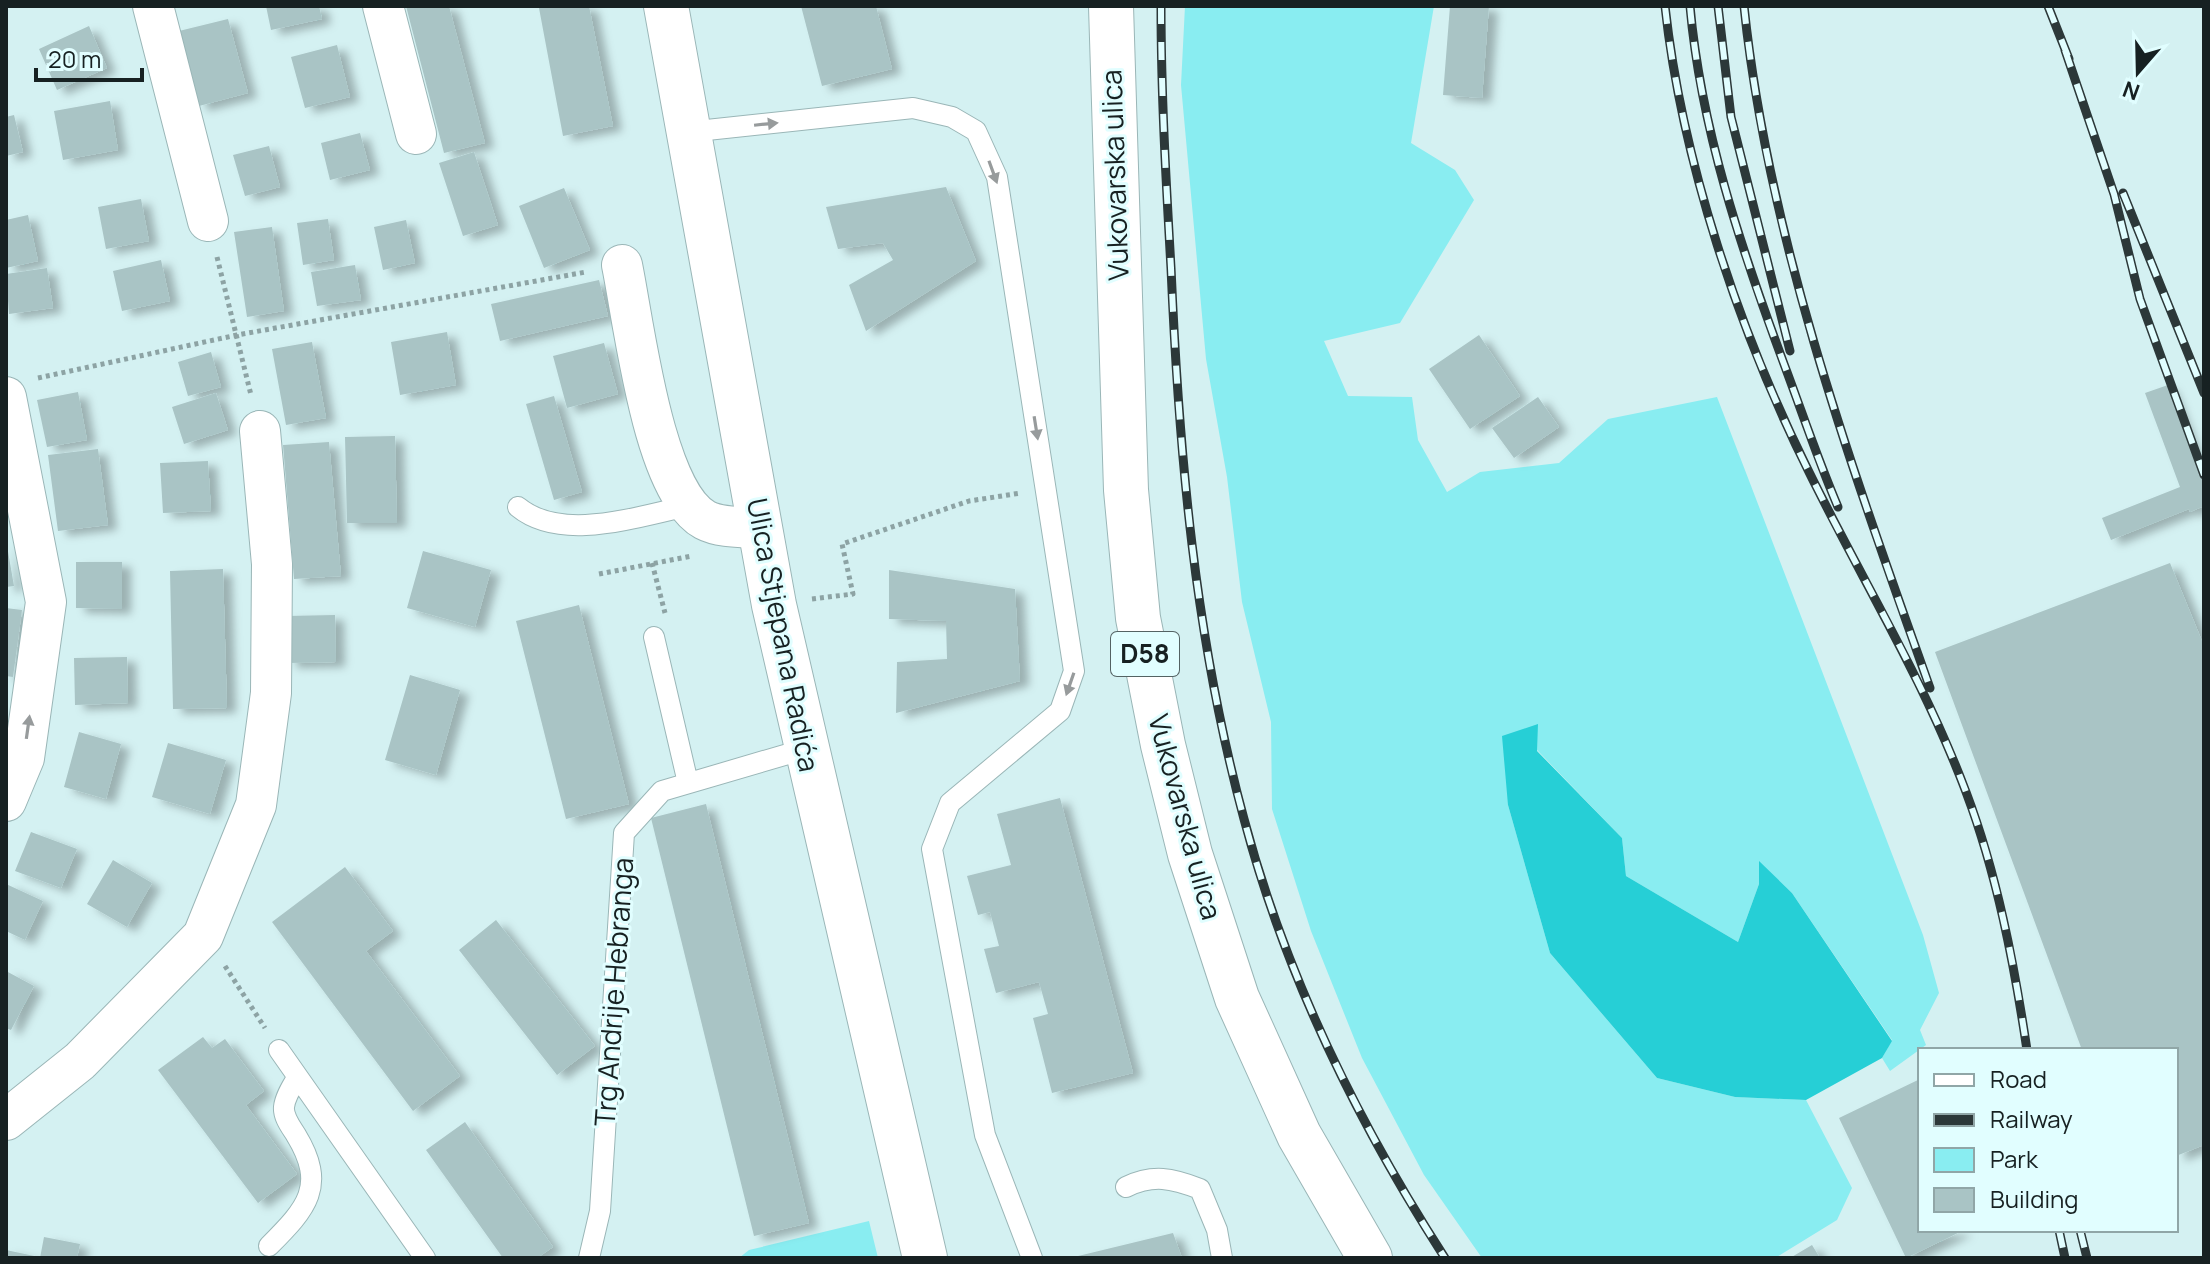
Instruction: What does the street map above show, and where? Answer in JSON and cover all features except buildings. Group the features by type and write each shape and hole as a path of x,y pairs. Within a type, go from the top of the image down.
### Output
{"main road":[{"name":"Ulica Stjepana Radića","path":"666,6 760,528 805,749 925,1258"},
{"name":"Vukovarska ulica","path":"1111,6 1126,490 1138,618 1163,745 1190,854 1237,998 1299,1135 1370,1258"}],"street":[{"path":"153,6 208,221"},
{"path":"383,6 416,134"},
{"path":"622,265 657,436 673,482 688,506 708,522 760,528"},
{"path":"6,801 24,758 46,602 21,388"},
{"path":"6,1120 80,1061 203,936 256,805 271,693 272,564 260,431"}],"lane":[{"path":"688,132 913,108 952,117 976,131 997,177 1074,671 1060,711 950,803 932,849 985,1135 1032,1258"},
{"path":"518,507 530,517 562,524 600,523 688,506"},
{"path":"654,637 688,783"},
{"name":"Trg Andrije Hebranga","path":"589,1258 600,1211 624,833 662,791 805,749"},
{"path":"279,1050 425,1258"},
{"path":"269,1246 306,1206 311,1186 313,1171 309,1157 287,1119 284,1107 297,1078"},
{"path":"1126,1187 1147,1177 1178,1180 1200,1189 1217,1230 1222,1258"}],"path":[{"path":"208,221 260,431"},
{"path":"21,388 237,335 622,265"},
{"path":"800,601 853,594 842,544 969,501 1045,489"},
{"path":"599,574 694,555"},
{"path":"652,563 667,619 654,637"},
{"path":"224,964 279,1050"}],"green space":[{"path":"1185,6 1434,6 1411,143 1455,170 1474,200 1400,323 1324,341 1348,396 1412,397 1418,440 1447,492 1480,472 1559,463 1608,419 1717,397 1923,935 1939,993 1920,1030 1926,1045 1890,1071 1882,1058 1892,1040 1792,893 1759,862 1759,884 1738,942 1626,876 1622,838 1537,750 1508,805 1550,953 1657,1078 1735,1097 1806,1100 1852,1188 1837,1220 1775,1258 1482,1258 1424,1175 1362,1058 1311,931 1272,809 1271,722 1242,602 1227,477 1206,359 1181,85"},
{"path":"869,1221 878,1258 739,1258 749,1250"}],"shaded area":[{"path":"1538,724 1537,751 1622,838 1626,876 1738,942 1759,884 1759,861 1792,893 1892,1041 1882,1058 1806,1100 1735,1097 1657,1078 1550,953 1508,805 1502,736"}],"railway":[{"path":"1161,6 1174,338 1185,476 1201,614 1227,751 1244,819 1280,934 1327,1046 1383,1154 1445,1258"},
{"path":"1665,6 1685,125 1717,245 1737,304 1783,418 1912,669 1966,792 1987,855 2003,919 2027,1048"},
{"path":"1690,6 1703,98 1725,188 1768,320 1838,507"},
{"path":"1718,6 1731,117 1790,351"},
{"path":"1744,6 1772,180 1793,266 1843,437 1930,688"},
{"path":"2048,6 2069,59"},
{"path":"2065,50 2114,194 2140,299 2204,475"},
{"path":"2123,193 2204,393"},
{"path":"2059,1232 2065,1258"},
{"path":"2080,1232 2087,1258"}]}
